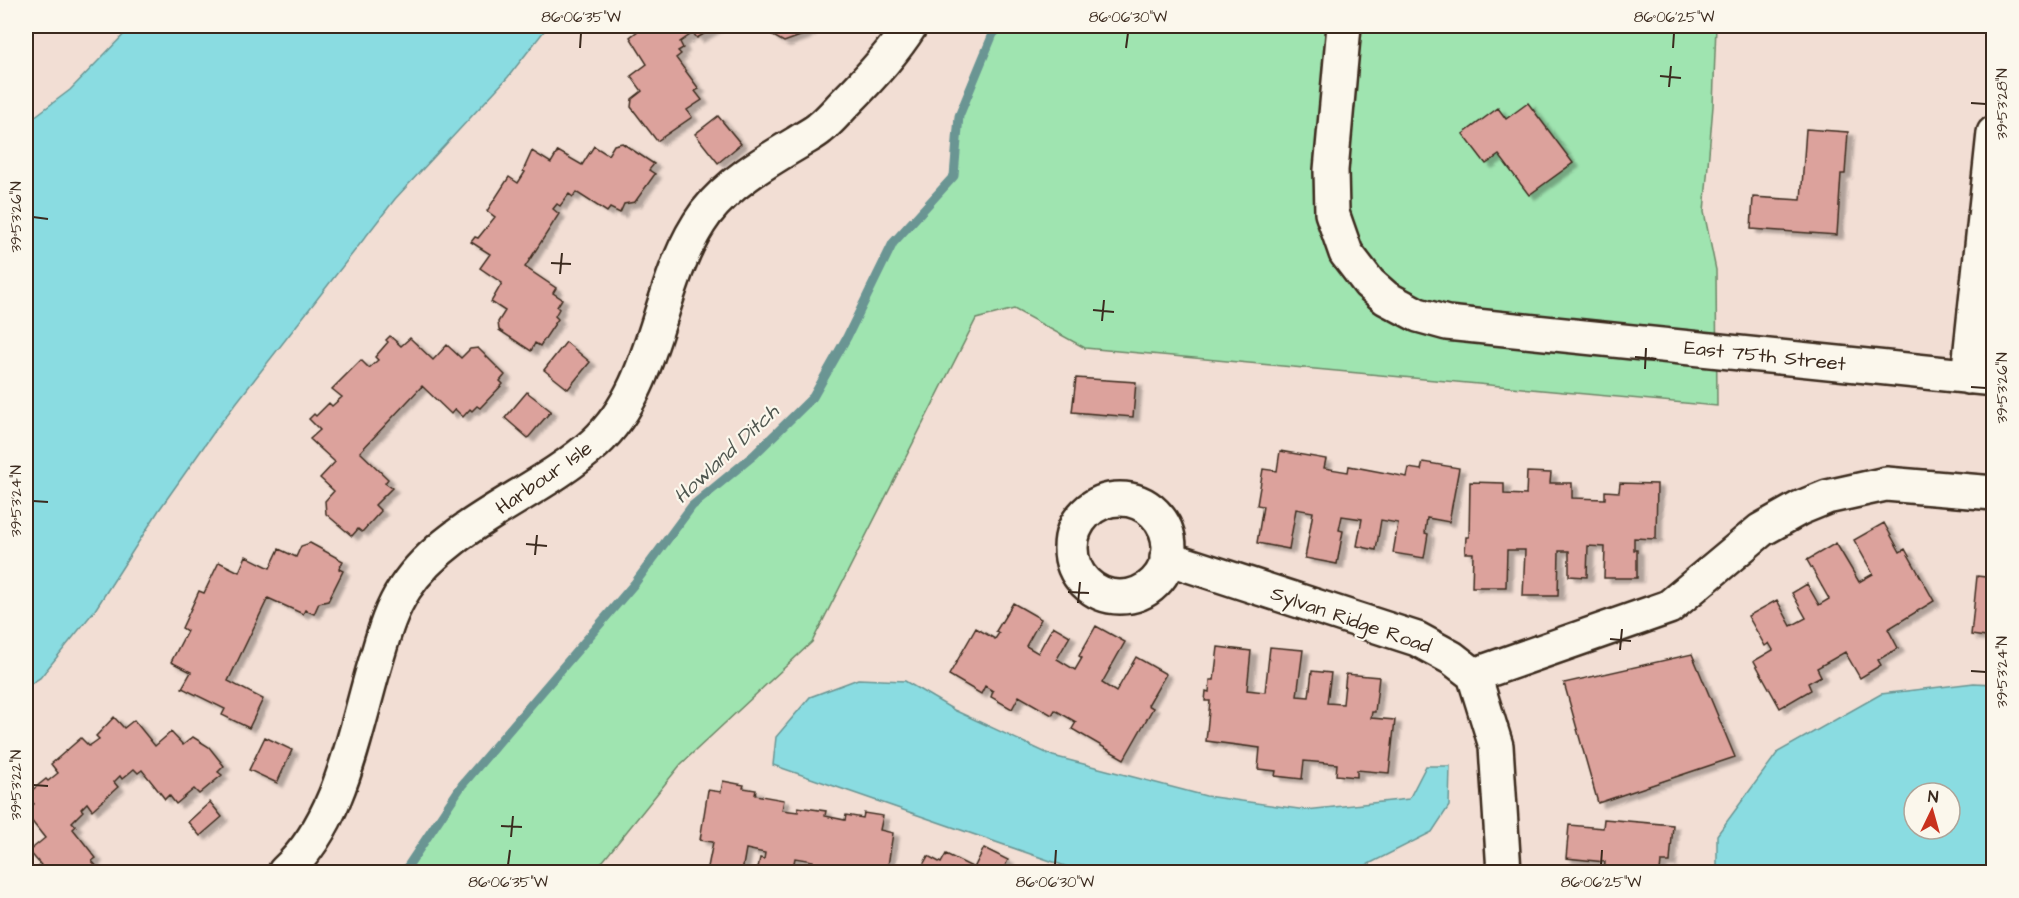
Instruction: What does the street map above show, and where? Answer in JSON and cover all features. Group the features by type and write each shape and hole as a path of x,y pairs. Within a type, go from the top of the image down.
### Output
{"street":[{"name":"Harbour Isle","path":"285,873 317,833 337,794 386,623 406,586 424,563 445,544 576,460 597,442 623,410 636,385 679,261 692,234 708,211 739,181 819,129 860,90 910,26"},
{"name":"East 75th Street","path":"1344,26 1331,170 1332,213 1346,253 1369,283 1386,298 1418,315 1447,323 1981,378"},
{"path":"1981,378 1994,133"},
{"path":"1504,873 1496,746 1474,675 1669,607 1761,530 1800,508 1827,497 1886,484 1994,493"},
{"name":"Sylvan Ridge Road","path":"1167,558 1417,639 1452,658 1474,675"}],"green space":[{"path":"1002,26 1716,26 1713,106 1704,212 1716,270 1717,406 1085,348 1014,309 976,319 812,642 681,764 603,861 586,872 404,872 462,785 635,583 692,506 754,455 813,397 847,337 893,243 954,176 959,116 993,34"}],"water":[{"path":"132,26 548,26 508,77 395,199 219,425 159,510 95,610 40,678 26,687 26,123 70,90"},
{"path":"858,679 905,681 954,710 1053,756 1206,796 1306,810 1409,799 1426,766 1450,766 1449,806 1432,832 1353,872 1077,872 773,765 776,737 810,697"},
{"path":"1974,683 1993,684 1993,872 1717,872 1717,835 1778,752 1881,694"}],"building":[{"path":"636,26 718,26 697,38 693,33 680,42 683,48 678,51 681,54 676,58 699,89 695,91 702,100 687,110 692,117 657,141 631,107 632,99 642,91 631,76 647,64 630,37 639,30"},
{"path":"766,26 815,26 803,35 784,42 773,36"},
{"path":"1528,103 1573,163 1529,195 1499,155 1486,164 1463,134 1498,108 1506,119"},
{"path":"718,116 741,144 718,163 695,134"},
{"path":"1806,129 1848,132 1845,174 1841,174 1837,235 1751,229 1753,197 1801,200"},
{"path":"622,143 654,164 649,170 655,174 635,202 624,204 620,213 610,208 607,212 576,192 573,197 569,194 560,206 557,204 553,209 559,214 525,267 556,288 553,293 562,299 555,316 558,319 540,346 535,343 531,351 499,330 498,322 505,311 491,302 502,283 480,268 490,254 471,242 475,237 478,238 495,217 487,211 509,177 518,183 525,172 523,171 532,151 551,163 558,151 582,165 594,146 608,155 614,145"},
{"path":"390,336 401,346 410,338 433,360 447,345 461,358 470,349 478,348 505,375 500,381 503,384 480,408 477,406 472,411 470,409 463,417 455,409 451,414 422,386 360,452 388,479 385,483 392,488 375,505 381,511 362,532 358,529 352,536 326,514 325,501 334,491 320,478 335,462 310,439 320,430 309,419 314,414 316,416 329,403 332,406 342,397 332,389 361,360 369,368 378,360 375,357 388,342 386,340"},
{"path":"566,342 590,362 568,389 544,370"},
{"path":"1076,378 1136,382 1133,417 1072,412"},
{"path":"527,392 551,411 528,438 505,418"},
{"path":"1280,451 1326,459 1324,468 1348,472 1349,466 1407,477 1409,468 1421,470 1423,462 1459,468 1449,522 1427,518 1425,533 1428,534 1424,558 1393,553 1398,523 1381,520 1376,550 1357,546 1362,519 1342,516 1339,530 1343,531 1337,564 1305,558 1313,512 1296,509 1289,549 1257,543 1263,506 1257,505 1263,469 1277,471"},
{"path":"1527,472 1551,473 1550,483 1572,483 1572,498 1605,499 1605,491 1619,492 1620,483 1657,484 1656,539 1634,538 1634,550 1637,550 1637,578 1604,578 1605,547 1588,546 1587,577 1569,576 1569,551 1559,551 1558,596 1523,596 1525,550 1507,550 1506,587 1472,587 1473,553 1465,553 1466,537 1469,537 1470,482 1504,483 1504,494 1526,495"},
{"path":"1884,523 1900,552 1905,549 1934,601 1888,629 1898,648 1878,660 1881,665 1860,678 1845,652 1817,668 1821,676 1808,683 1811,690 1780,708 1754,661 1773,650 1769,643 1765,646 1748,616 1777,600 1791,626 1806,618 1792,593 1807,584 1819,605 1829,599 1807,560 1836,543 1859,582 1873,574 1854,540"},
{"path":"310,543 343,561 339,569 343,571 328,601 319,603 314,614 305,610 303,614 268,598 228,681 263,699 249,728 222,715 225,709 182,688 191,672 171,662 187,631 182,628 199,591 204,593 219,562 239,572 246,556 270,568 279,549 296,557 301,546"},
{"path":"1977,576 1994,578 1994,638 1971,635"},
{"path":"1013,603 1041,619 1026,646 1038,653 1053,626 1070,636 1057,659 1075,670 1082,658 1079,656 1096,626 1125,642 1102,683 1116,692 1136,657 1166,674 1148,705 1153,708 1124,759 1072,729 1076,722 1055,710 1052,715 1019,696 1012,709 991,697 993,691 985,686 981,694 949,675 976,628 995,639 999,633 996,631"},
{"path":"1218,647 1251,651 1247,690 1265,692 1270,647 1303,650 1297,696 1309,697 1312,671 1331,673 1327,703 1343,704 1346,674 1379,677 1375,712 1372,712 1371,718 1395,720 1389,773 1357,770 1357,777 1336,775 1337,764 1304,761 1302,779 1275,776 1276,771 1258,769 1260,748 1206,741 1210,701 1205,701 1206,691 1209,692 1210,680 1214,680"},
{"path":"1692,654 1735,757 1598,803 1564,683"},
{"path":"114,717 124,728 134,720 155,746 171,732 183,745 193,737 209,747 224,766 218,772 222,775 199,794 194,789 176,804 169,795 165,799 142,770 138,773 134,769 122,779 120,776 114,782 118,787 92,810 87,803 81,809 83,811 72,822 76,826 73,829 96,858 92,861 99,869 95,872 31,872 41,865 29,851 45,838 26,814 26,810 34,804 26,795 46,779 48,781 58,773 51,764 81,738 89,746 99,739 96,736"},
{"path":"265,737 292,750 277,783 249,770"},
{"path":"723,781 756,790 755,795 784,800 782,810 798,812 798,807 826,811 825,816 845,820 846,815 863,818 864,813 883,816 880,830 893,833 887,872 811,872 813,861 795,858 792,872 757,872 760,858 764,859 765,853 746,849 742,872 707,872 713,842 700,840 708,790 721,792"},
{"path":"210,802 222,817 200,836 188,822"},
{"path":"1604,819 1673,825 1670,862 1661,862 1660,872 1604,872 1605,862 1566,858 1569,825 1603,828"},
{"path":"984,848 1008,860 1003,870 1008,872 919,872 928,856 941,863 946,854 974,868"}],"waterway":[{"name":"Howland Ditch","path":"404,872 462,785 635,583 692,506 754,455 813,397 847,337 893,243 954,176 959,116 993,34 1002,26"}]}
